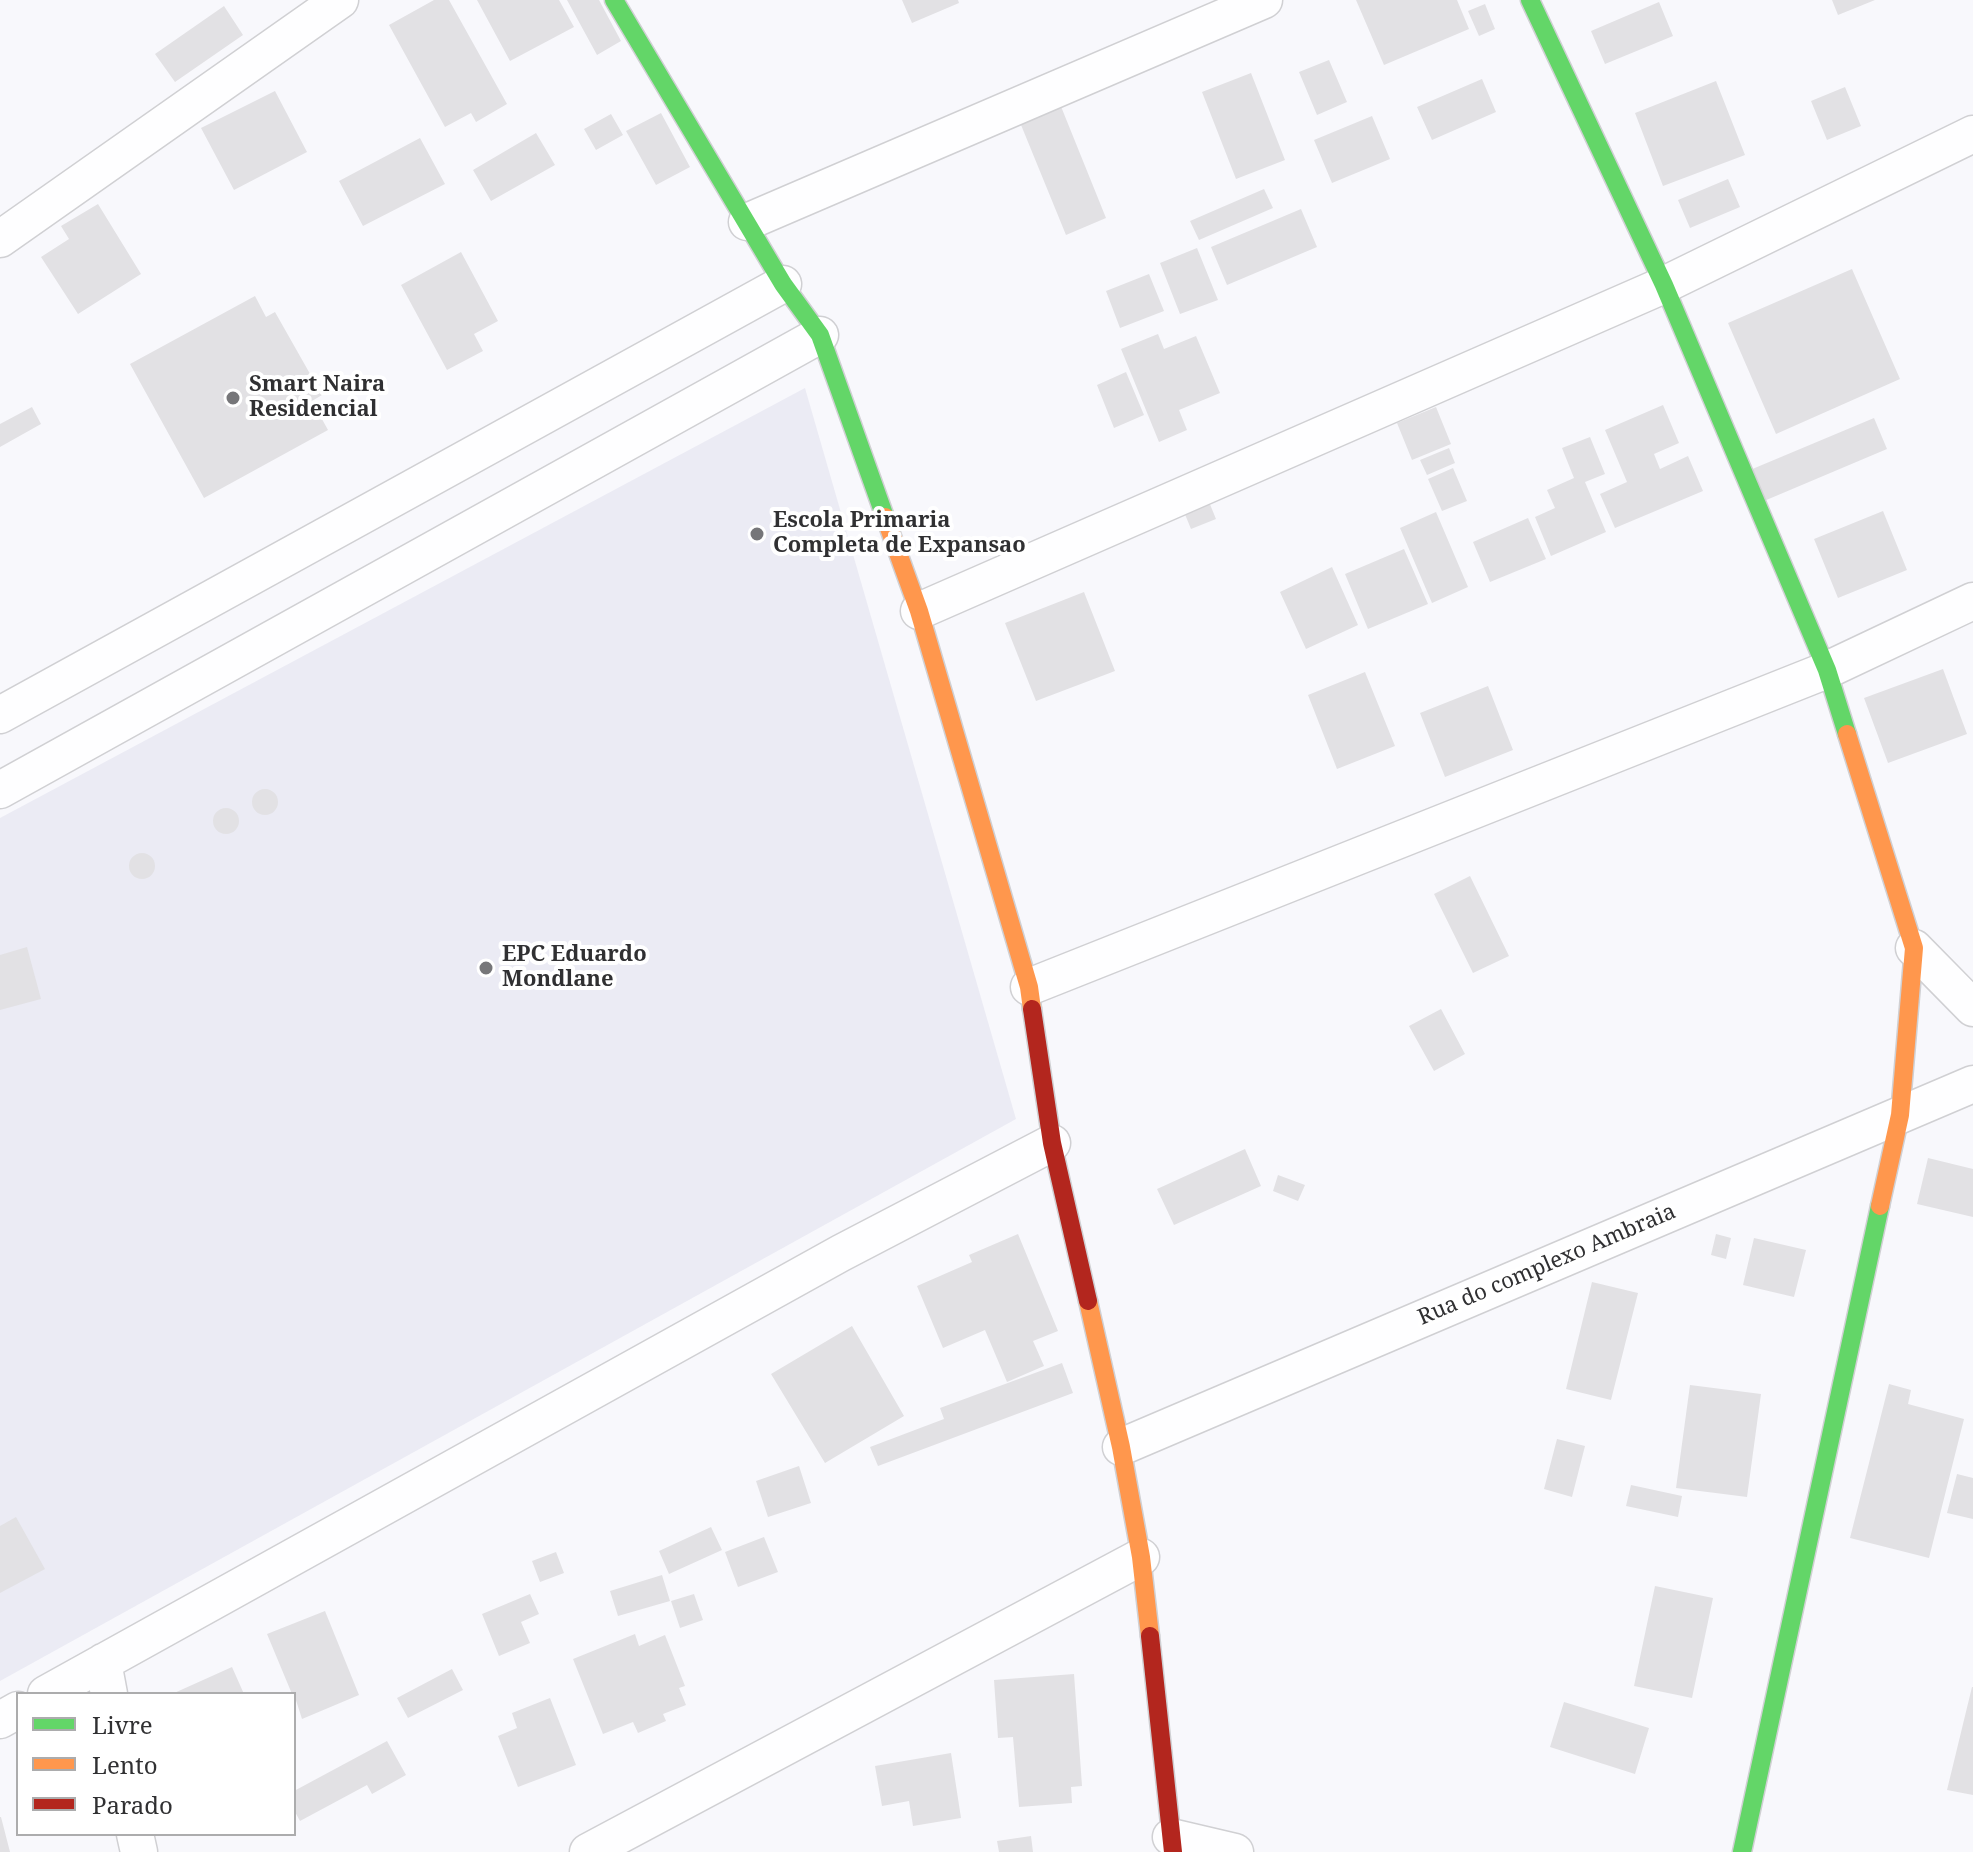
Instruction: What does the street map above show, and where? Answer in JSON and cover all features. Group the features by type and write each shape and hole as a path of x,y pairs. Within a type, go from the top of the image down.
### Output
{"street":[{"path":"0,239 340,0"},
{"path":"614,0 783,284 820,335 919,611 1029,987 1052,1143 1121,1447 1141,1557 1172,1845 1235,1852"},
{"path":"747,222 1264,0"},
{"path":"1530,0 1664,285 1827,670 1914,948 1900,1115 1742,1852"},
{"path":"919,611 1664,285 1973,134"},
{"path":"0,715 783,284"},
{"path":"0,790 820,335"},
{"path":"1029,987 1827,670 1973,601"},
{"path":"1914,948 1973,1008"},
{"name":"Rua do complexo Ambraia","path":"1121,1447 1973,1084"},
{"path":"54,1692 106,1678 733,1312 1052,1143"},
{"path":"588,1852 1141,1557"}],"shaded area":[{"name":"EPC Eduardo Mondlane","path":"805,388 1016,1119 0,1681 0,818"}],"building":[{"path":"434,0 449,0 507,104 476,122 471,113 445,127 389,25"},
{"path":"477,0 559,0 574,27 510,61"},
{"path":"567,0 599,0 621,41 597,55"},
{"path":"902,0 958,0 959,3 912,23"},
{"path":"1356,0 1457,0 1469,29 1384,65"},
{"path":"1832,0 1875,0 1838,15"},
{"path":"1659,2 1673,36 1605,64 1591,31"},
{"path":"1485,4 1495,29 1479,36 1468,11"},
{"path":"224,6 243,35 175,82 155,54"},
{"path":"1329,60 1347,102 1317,115 1299,72"},
{"path":"1251,73 1285,160 1236,179 1202,92"},
{"path":"1482,79 1496,112 1432,140 1417,107"},
{"path":"1716,81 1745,155 1663,186 1635,113"},
{"path":"1845,87 1861,126 1827,140 1811,101"},
{"path":"275,91 307,152 234,190 201,128"},
{"path":"1060,104 1106,218 1066,235 1019,120"},
{"path":"661,113 690,167 656,185 626,131"},
{"path":"611,114 623,135 596,150 584,129"},
{"path":"1372,116 1390,159 1332,183 1314,140"},
{"path":"536,133 555,165 491,201 473,170"},
{"path":"420,138 445,184 363,226 339,181"},
{"path":"1728,179 1740,207 1690,228 1678,200"},
{"path":"1264,189 1273,208 1199,240 1190,221"},
{"path":"98,204 141,274 78,314 41,257 69,239 61,226"},
{"path":"1301,209 1317,247 1227,285 1211,247"},
{"path":"1197,248 1218,300 1180,314 1160,263"},
{"path":"461,252 498,321 474,334 483,351 447,370 401,285"},
{"path":"1852,269 1900,379 1776,434 1728,323"},
{"path":"1149,274 1164,311 1120,328 1106,291"},
{"name":"Smart Naira Residencial","path":"255,296 266,317 275,312 322,395 312,401 328,430 204,498 130,364"},
{"path":"1158,334 1164,349 1196,336 1220,393 1179,410 1187,430 1159,442 1121,349"},
{"path":"1126,372 1144,415 1114,428 1097,385"},
{"path":"1663,405 1679,443 1654,454 1660,469 1688,456 1703,491 1615,528 1600,494 1627,482 1605,430"},
{"path":"32,407 41,424 0,447 0,424"},
{"path":"1436,407 1451,444 1412,460 1397,423"},
{"path":"1874,418 1887,449 1764,501 1750,470"},
{"path":"1590,437 1605,474 1585,482 1606,532 1551,556 1535,517 1555,508 1547,490 1574,478 1562,448"},
{"path":"1449,448 1455,463 1427,475 1420,460"},
{"path":"1453,468 1467,501 1442,511 1428,479"},
{"path":"1207,497 1216,519 1191,529 1182,507"},
{"path":"1883,511 1907,570 1838,598 1814,539"},
{"path":"1436,512 1468,587 1432,603 1400,528"},
{"path":"1528,518 1546,559 1490,582 1473,542"},
{"path":"1404,549 1428,604 1368,629 1345,574"},
{"path":"1332,567 1358,625 1306,649 1280,592"},
{"path":"1084,592 1115,671 1036,701 1005,623"},
{"path":"1943,669 1967,734 1888,763 1864,698"},
{"path":"1365,672 1395,746 1337,769 1308,695"},
{"path":"1488,686 1513,750 1445,777 1420,713"},
{"path":"265,789 274,793 278,802 274,811 265,815 256,811 252,802 256,793"},
{"path":"226,808 235,812 239,821 235,830 226,834 217,830 213,821 217,812"},
{"path":"142,853 151,857 155,866 151,875 142,879 133,875 129,866 133,857"},
{"path":"1470,876 1509,956 1473,973 1434,894"},
{"path":"27,947 41,999 0,1010 0,955"},
{"path":"1441,1009 1465,1054 1434,1071 1409,1026"},
{"path":"1245,1149 1261,1186 1174,1225 1157,1189"},
{"path":"1928,1158 1973,1169 1973,1217 1917,1204"},
{"path":"1278,1175 1305,1185 1298,1201 1273,1191"},
{"path":"1018,1234 1058,1331 1033,1341 1044,1366 1007,1382 985,1330 943,1348 917,1286 972,1262 969,1255"},
{"path":"1716,1234 1731,1238 1726,1259 1711,1255"},
{"path":"1754,1238 1806,1250 1794,1297 1743,1285"},
{"path":"1592,1282 1638,1293 1611,1400 1566,1389"},
{"path":"852,1326 904,1416 825,1463 771,1374"},
{"path":"1062,1363 1073,1393 878,1466 870,1447 944,1419 940,1408"},
{"path":"1889,1384 1911,1390 1908,1404 1964,1419 1929,1558 1850,1538"},
{"path":"1690,1385 1761,1394 1747,1497 1676,1488"},
{"path":"1557,1439 1585,1446 1572,1497 1544,1489"},
{"path":"799,1466 811,1503 768,1517 756,1481"},
{"path":"1957,1474 1973,1478 1973,1519 1947,1513"},
{"path":"1631,1485 1682,1496 1678,1517 1626,1506"},
{"path":"16,1517 45,1569 0,1593 0,1526"},
{"path":"711,1527 722,1550 669,1574 659,1551"},
{"path":"764,1537 778,1572 738,1587 725,1552"},
{"path":"556,1552 564,1573 540,1582 532,1561"},
{"path":"662,1575 670,1601 618,1616 610,1591"},
{"path":"1655,1586 1713,1598 1692,1698 1634,1686"},
{"path":"530,1594 539,1614 521,1622 530,1643 499,1656 482,1614"},
{"path":"694,1594 703,1620 680,1628 671,1601"},
{"path":"325,1611 359,1695 302,1719 296,1692 291,1692 267,1634"},
{"path":"635,1634 639,1646 665,1635 685,1686 679,1688 686,1705 663,1714 666,1721 638,1733 633,1722 603,1734 573,1659"},
{"path":"232,1667 243,1692 176,1692"},
{"path":"452,1669 463,1690 408,1718 397,1698"},
{"path":"1074,1674 1082,1786 1071,1787 1072,1803 1019,1807 1013,1737 998,1738 994,1680"},
{"path":"1973,1687 1973,1795 1947,1790"},
{"path":"550,1698 576,1765 518,1787 498,1736 517,1728 512,1713"},
{"path":"1564,1702 1649,1728 1635,1774 1550,1747"},
{"path":"387,1741 406,1775 372,1794 367,1785 300,1821 296,1814 296,1790"},
{"path":"951,1753 961,1818 913,1826 909,1801 882,1806 875,1766"},
{"path":"1,1817 10,1852 0,1852"},
{"path":"1031,1836 1033,1852 999,1852 997,1841"}],"traffic: fast":[{"path":"614,0 783,284 820,335 885,517"},
{"path":"1530,0 1664,285 1827,670 1847,734"},
{"path":"1742,1852 1880,1206"}],"traffic: slow":[{"path":"885,517 919,611 1029,987 1032,1009"},
{"path":"1847,734 1914,948 1900,1115 1880,1206"},
{"path":"1088,1301 1121,1447 1141,1557 1150,1636"}],"traffic: jam":[{"path":"1032,1009 1052,1143 1088,1301"},
{"path":"1150,1636 1173,1852"}],"place":[{"name":"Smart Naira Residencial","path":"233,398"},
{"name":"Escola Primaria Completa de Expansao","path":"757,534"},
{"name":"EPC Eduardo Mondlane","path":"486,968"}]}
